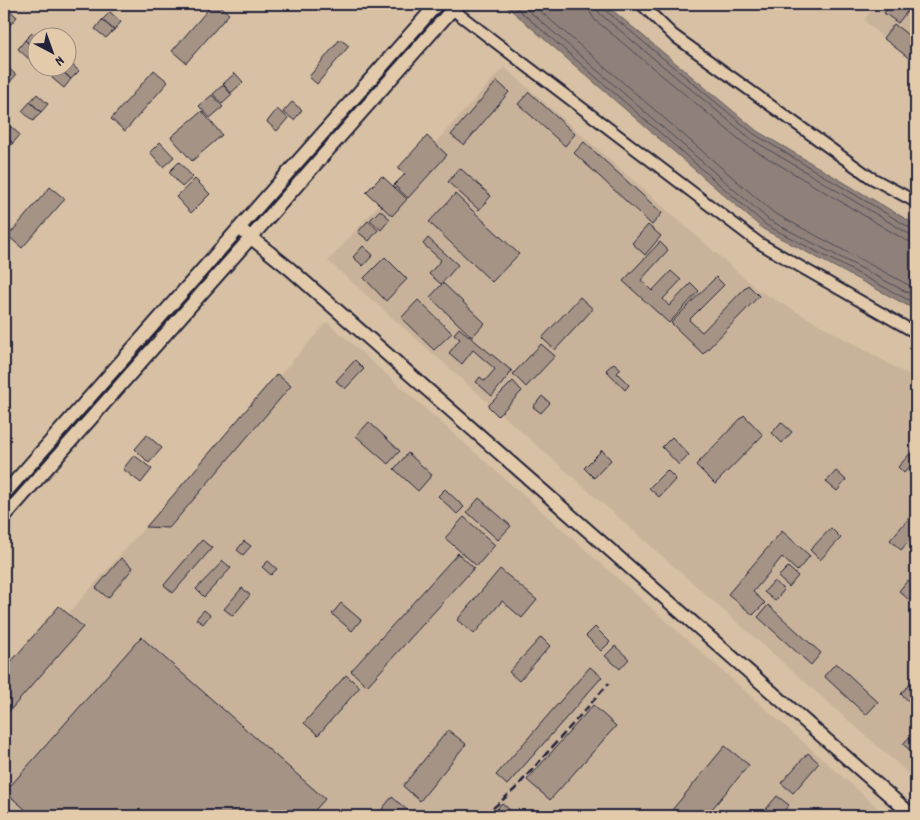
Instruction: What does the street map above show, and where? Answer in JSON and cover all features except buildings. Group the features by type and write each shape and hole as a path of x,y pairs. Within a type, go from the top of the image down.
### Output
{"main road":[{"path":"4,494 437,4"},
{"path":"4,517 454,6"},
{"path":"239,228 290,269 914,816"}],"street":[{"path":"641,4 673,35 728,75 870,177 916,202"},
{"path":"454,6 759,243 916,333"}],"shaded area":[{"path":"877,4 916,4 916,63 883,38 864,20"},
{"path":"504,67 758,290 916,379 916,780 328,261"},
{"path":"327,322 887,816 4,816 4,686"}],"water":[{"path":"504,4 605,4 757,131 916,225 916,310 763,229"}],"railway":[{"path":"484,816 515,789 609,683"}]}
